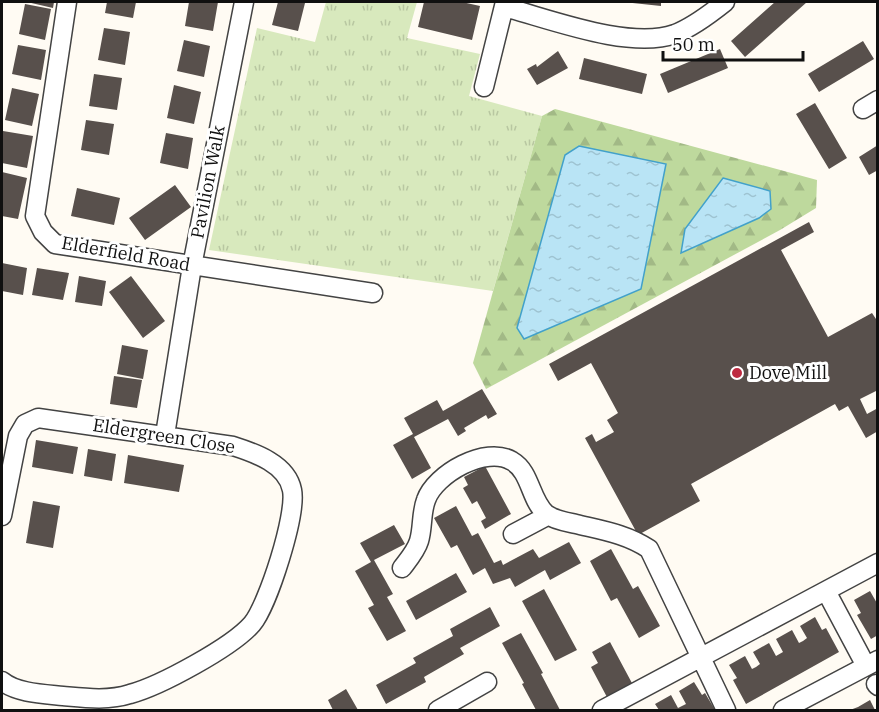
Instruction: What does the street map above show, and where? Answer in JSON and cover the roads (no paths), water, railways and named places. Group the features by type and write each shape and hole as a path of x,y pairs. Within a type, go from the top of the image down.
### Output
{"street":[{"name":"Elderfield Road","path":"67,2 35,216 43,232 55,244 373,293"},
{"name":"Pavilion Walk","path":"165,435 192,266 244,2"},
{"path":"484,87 505,4 612,35 643,40 675,34 691,26 725,2"},
{"name":"Eldergreen Close","path":"2,516 18,436 25,424 38,418 222,444 257,454 280,468 292,490 288,527 267,599 251,625 221,649 131,694 100,699 26,691 2,681"},
{"path":"402,568 419,541 418,500 455,470 490,454 503,457 521,468 538,505 547,516 624,536 649,549 726,711"},
{"path":"513,534 547,516"},
{"path":"602,711 878,563"},
{"path":"783,711 872,663 826,591"},
{"path":"438,711 487,682"}],"water":[{"path":"579,146 666,164 641,289 524,339 517,328 565,155"},
{"path":"723,178 770,191 771,209 759,218 681,253 685,229"}],"place":[{"name":"Dove Mill","path":"737,373"}]}
